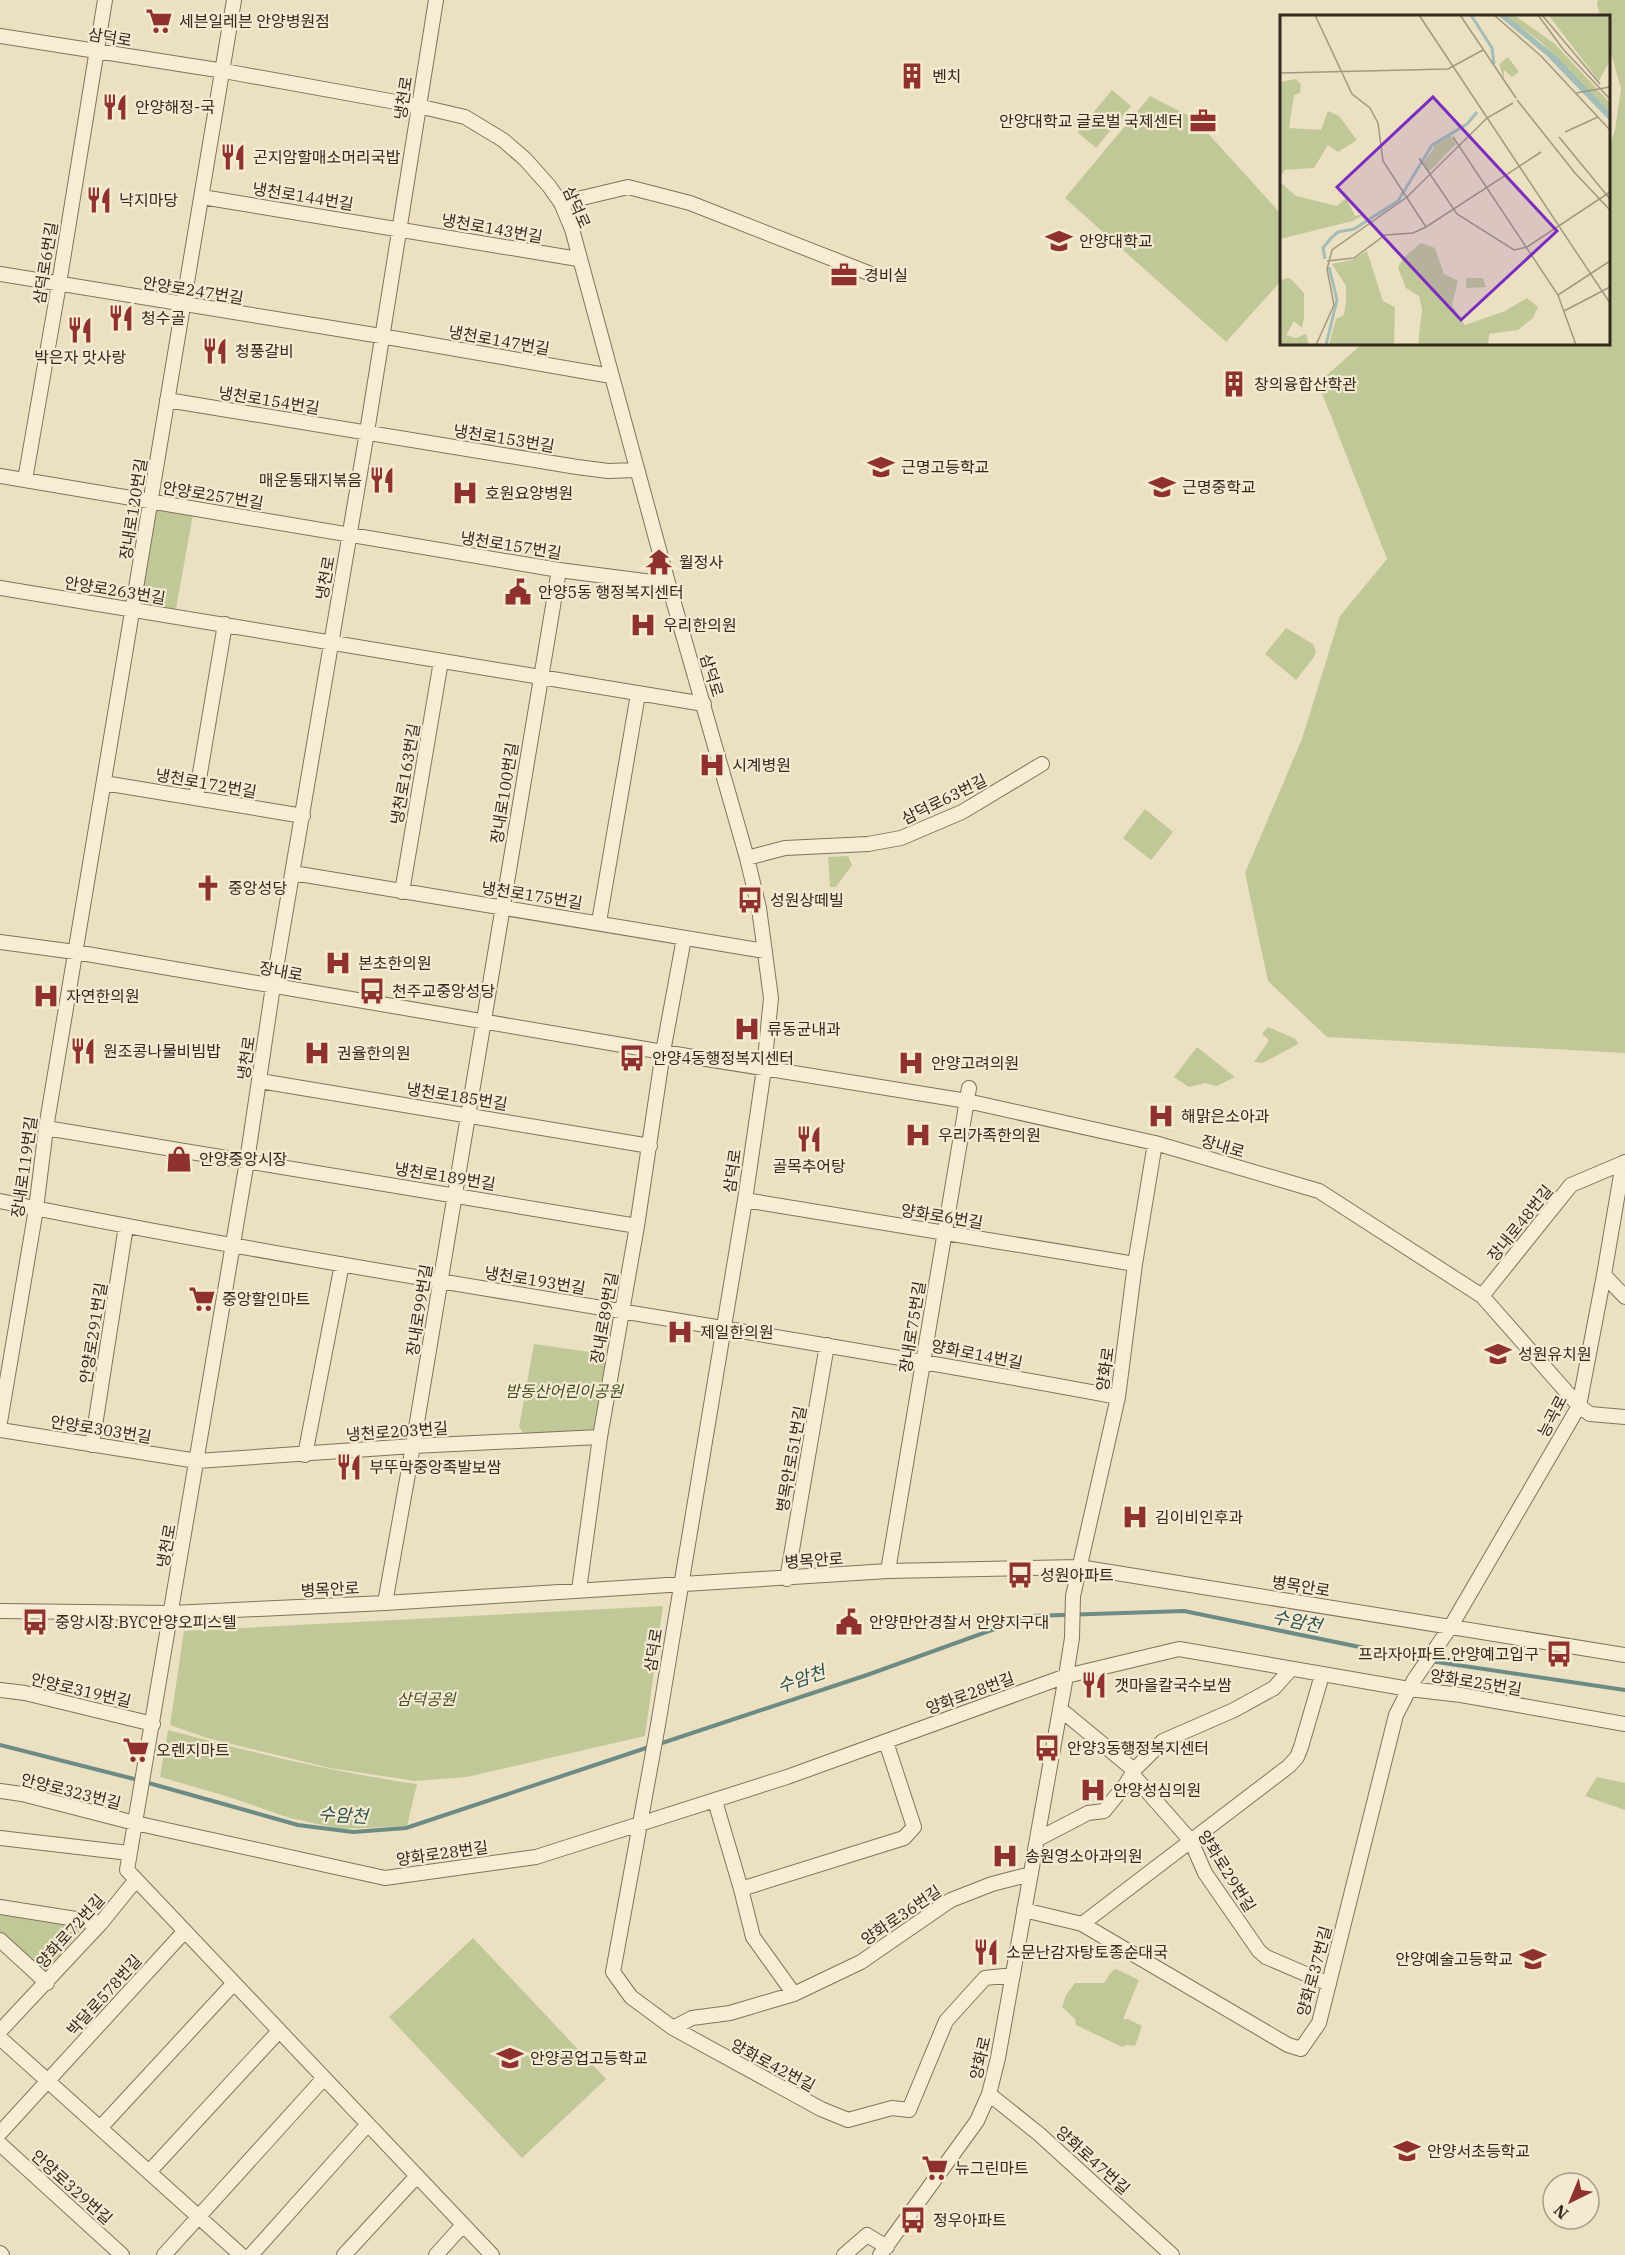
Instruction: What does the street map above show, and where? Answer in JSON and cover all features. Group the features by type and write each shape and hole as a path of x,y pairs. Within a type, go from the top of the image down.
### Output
{"street":[{"name":"삼덕로6번길","path":"25,480 105,0"},
{"name":"장내로120번길","path":"75,952 224,71 234,0"},
{"name":"냉천로","path":"153,1724 247,1161 273,986 367,432 436,0"},
{"name":"삼덕로","path":"0,36 224,71 418,105 465,117 503,140 549,186 561,203 572,229 578,259 667,579 747,858 759,908 771,998 764,1069 745,1200 658,1725 639,1825"},
{"path":"561,203 628,187 690,203 872,274"},
{"name":"냉천로144번길","path":"202,196 400,228"},
{"name":"냉천로143번길","path":"400,228 578,259"},
{"name":"안양로247번길","path":"0,274 381,336"},
{"name":"냉천로147번길","path":"381,336 611,376"},
{"name":"냉천로154번길","path":"167,400 367,432"},
{"name":"냉천로153번길","path":"367,432 577,467 608,471 638,470"},
{"name":"안양로257번길","path":"0,476 349,534"},
{"name":"냉천로157번길","path":"349,534 559,570 652,582 667,579"},
{"name":"장내로100번길","path":"484,1022 559,570"},
{"name":"안양로263번길","path":"0,588 225,624 331,644"},
{"path":"196,797 225,624"},
{"path":"331,644 704,704"},
{"name":"냉천로163번길","path":"402,892 441,661"},
{"path":"598,922 638,694"},
{"name":"삼덕로63번길","path":"747,858 785,848 868,844 901,838 962,812 1042,764"},
{"name":"냉천로172번길","path":"104,783 303,816"},
{"name":"냉천로175번길","path":"293,873 765,951"},
{"path":"663,1052 684,938"},
{"name":"장내로","path":"0,942 75,952 764,1069 968,1095 1155,1143 1319,1191 1482,1296 1579,1406"},
{"name":"장내로119번길","path":"0,1422 36,1209 46,1128 75,952"},
{"name":"장내로99번길","path":"385,1603 484,1022"},
{"name":"장내로89번길","path":"579,1590 600,1437 637,1226 663,1052"},
{"name":"냉천로185번길","path":"260,1081 650,1146"},
{"name":"장내로75번길","path":"888,1571 968,1095"},
{"path":"46,1128 247,1161"},
{"name":"양화로","path":"883,2251 977,2121 989,2094 998,2058 1066,1676 1072,1638 1073,1596 1118,1397 1135,1264 1155,1143"},
{"name":"냉천로189번길","path":"247,1161 637,1226"},
{"name":"장내로48번길","path":"1482,1296 1571,1185 1624,1162"},
{"name":"능곡로","path":"1437,1644 1451,1626 1579,1406 1624,1162"},
{"name":"양화로6번길","path":"745,1200 1135,1264"},
{"path":"0,1201 232,1245"},
{"name":"안양로291번길","path":"92,1445 126,1226"},
{"name":"냉천로193번길","path":"232,1245 723,1329"},
{"path":"305,1455 342,1264"},
{"path":"1604,1275 1625,1296"},
{"name":"양화로14번길","path":"723,1329 924,1360 1118,1397"},
{"name":"병목안로51번길","path":"787,1579 827,1345"},
{"path":"1579,1406 1590,1414 1625,1416"},
{"name":"안양로303번길","path":"0,1430 197,1461"},
{"name":"냉천로203번길","path":"197,1461 413,1446 600,1437"},
{"name":"병목안로","path":"0,1611 171,1613 385,1603 888,1571 1079,1567 1625,1655"},
{"name":"양화로37번길","path":"1024,1910 1082,1924 1288,2045 1301,2049 1319,2023 1396,1715 1437,1644"},
{"name":"양화로25번길","path":"1066,1676 1179,1649 1322,1675 1412,1685 1625,1724"},
{"path":"1038,1839 1088,1813 1104,1811 1133,1772 1163,1741 1234,1710 1274,1688 1290,1670"},
{"path":"1082,1924 1276,1777 1297,1757 1322,1675"},
{"name":"양화로28번길","path":"135,1823 385,1878 536,1857 716,1801 1066,1676"},
{"name":"안양로319번길","path":"0,1690 25,1693 153,1724"},
{"name":"양화로29번길","path":"1059,1709 1133,1772 1191,1841 1205,1873 1259,1951 1266,1957 1329,1984"},
{"path":"153,1724 127,1870 492,2255"},
{"path":"741,1889 904,1838 914,1827 886,1742"},
{"name":"안양로323번길","path":"0,1791 22,1794 135,1823"},
{"path":"716,1801 753,1937 794,1994"},
{"name":"양화로42번길","path":"639,1825 613,1972 631,1997 673,2028 812,2104 848,2120 892,2108 909,2110 946,2021 985,1978 1013,1975"},
{"path":"0,1838 129,1853"},
{"name":"양화로36번길","path":"673,2028 692,2018 730,2013 794,1994 861,1962 951,1900 992,1884 1031,1874"},
{"name":"양화로72번길","path":"0,1940 47,1983 135,1881"},
{"path":"0,1907 101,1923"},
{"name":"박달로578번길","path":"0,2133 184,1932"},
{"path":"0,2031 47,1983"},
{"path":"100,2128 234,1983"},
{"path":"149,2172 279,2031"},
{"path":"0,2038 241,2255"},
{"path":"164,2255 324,2078"},
{"name":"양화로47번길","path":"989,2094 1039,2134 1172,2255"},
{"path":"251,2255 368,2124"},
{"name":"안양로329번길","path":"0,2144 122,2255"},
{"path":"344,2255 416,2177"},
{"path":"436,2255 463,2225"},
{"path":"844,2255 867,2235 883,2251"}],"green space":[{"path":"1598,0 1625,0 1625,1053 1327,1037 1268,981 1245,873 1302,739 1340,616 1387,559 1318,383 1361,345 1610,345 1610,144 1615,130 1621,89 1610,49 1610,15 1600,15"},
{"path":"1112,90 1131,106 1096,148 1077,132"},
{"path":"1150,96 1195,119 1280,213 1280,282 1226,342 1065,198"},
{"path":"157,507 193,514 176,609 141,603"},
{"path":"1286,628 1313,644 1316,651 1296,680 1265,654"},
{"path":"1145,809 1173,832 1151,860 1123,838"},
{"path":"848,856 852,865 836,887 830,887 828,857"},
{"path":"1268,1027 1296,1039 1298,1044 1263,1063 1254,1062 1268,1042 1262,1034"},
{"path":"1197,1047 1235,1077 1217,1086 1205,1083 1189,1087 1174,1077"},
{"name":"밤동산어린이공원","path":"534,1344 610,1355 596,1427 590,1434 524,1434 519,1427"},
{"name":"삼덕공원","path":"663,1606 645,1736 467,1777 415,1781 330,1768 207,1738 170,1725 184,1631"},
{"path":"168,1730 291,1761 417,1784 407,1826 341,1829 290,1818 160,1777"},
{"path":"1597,1777 1625,1783 1625,1810 1585,1796"},
{"path":"0,1913 86,1924 43,1974 0,1935"},
{"path":"473,1938 606,2079 522,2158 389,2017"},
{"path":"1116,1969 1139,1980 1123,2019 1142,2026 1135,2046 1122,2047 1076,2025 1075,2019 1062,2007 1066,1995 1075,1983 1104,1983 1111,1972"}],"waterway":[{"name":"수암천","path":"659,1744 867,1675 1031,1616 1184,1611 1423,1660"},
{"name":"수암천","path":"1430,1661 1625,1690"},
{"name":"수암천","path":"0,1745 138,1780"},
{"name":"수암천","path":"145,1782 298,1825 353,1832 406,1828 652,1746"}],"place":[{"name":"세븐일레븐 안양병원점","path":"159,21"},
{"name":"벤치","path":"912,76"},
{"name":"안양해정-국","path":"115,107"},
{"name":"안양대학교 글로벌 국제센터","path":"1203,121"},
{"name":"곤지암할매소머리국밥","path":"233,157"},
{"name":"낙지마당","path":"99,200"},
{"name":"안양대학교","path":"1059,241"},
{"name":"경비실","path":"844,275"},
{"name":"청수골","path":"121,318"},
{"name":"박은자 맛사랑","path":"80,330"},
{"name":"청풍갈비","path":"215,351"},
{"name":"창의융합산학관","path":"1234,384"},
{"name":"근명고등학교","path":"881,467"},
{"name":"매운통돼지볶음","path":"382,480"},
{"name":"근명중학교","path":"1162,487"},
{"name":"호원요양병원","path":"465,493"},
{"name":"월정사","path":"659,562"},
{"name":"안양5동 행정복지센터","path":"518,592"},
{"name":"우리한의원","path":"643,625"},
{"name":"시계병원","path":"712,765"},
{"name":"중앙성당","path":"208,888"},
{"name":"성원상떼빌","path":"750,900"},
{"name":"본초한의원","path":"338,963"},
{"name":"천주교중앙성당","path":"372,991"},
{"name":"자연한의원","path":"46,996"},
{"name":"류동균내과","path":"747,1029"},
{"name":"원조콩나물비빔밥","path":"83,1051"},
{"name":"권율한의원","path":"317,1053"},
{"name":"안양4동행정복지센터","path":"632,1058"},
{"name":"안양고려의원","path":"911,1063"},
{"name":"해맑은소아과","path":"1161,1116"},
{"name":"우리가족한의원","path":"918,1135"},
{"name":"골목추어탕","path":"809,1139"},
{"name":"안양중앙시장","path":"179,1159"},
{"name":"중앙할인마트","path":"202,1299"},
{"name":"제일한의원","path":"680,1332"},
{"name":"성원유치원","path":"1498,1354"},
{"name":"부뚜막중앙족발보쌈","path":"349,1467"},
{"name":"김이비인후과","path":"1135,1517"},
{"name":"성원아파트","path":"1020,1575"},
{"name":"중앙시장.BYC안양오피스텔","path":"35,1622"},
{"name":"안양만안경찰서 안양지구대","path":"849,1622"},
{"name":"프라자아파트.안양예고입구","path":"1559,1654"},
{"name":"갯마을칼국수보쌈","path":"1094,1685"},
{"name":"안양3동행정복지센터","path":"1047,1748"},
{"name":"오렌지마트","path":"136,1750"},
{"name":"안양성심의원","path":"1093,1790"},
{"name":"송원영소아과의원","path":"1005,1856"},
{"name":"소문난감자탕토종순대국","path":"986,1952"},
{"name":"안양예술고등학교","path":"1533,1959"},
{"name":"안양공업고등학교","path":"510,2058"},
{"name":"안양서초등학교","path":"1407,2151"},
{"name":"뉴그린마트","path":"935,2168"},
{"name":"정우아파트","path":"913,2220"}]}
